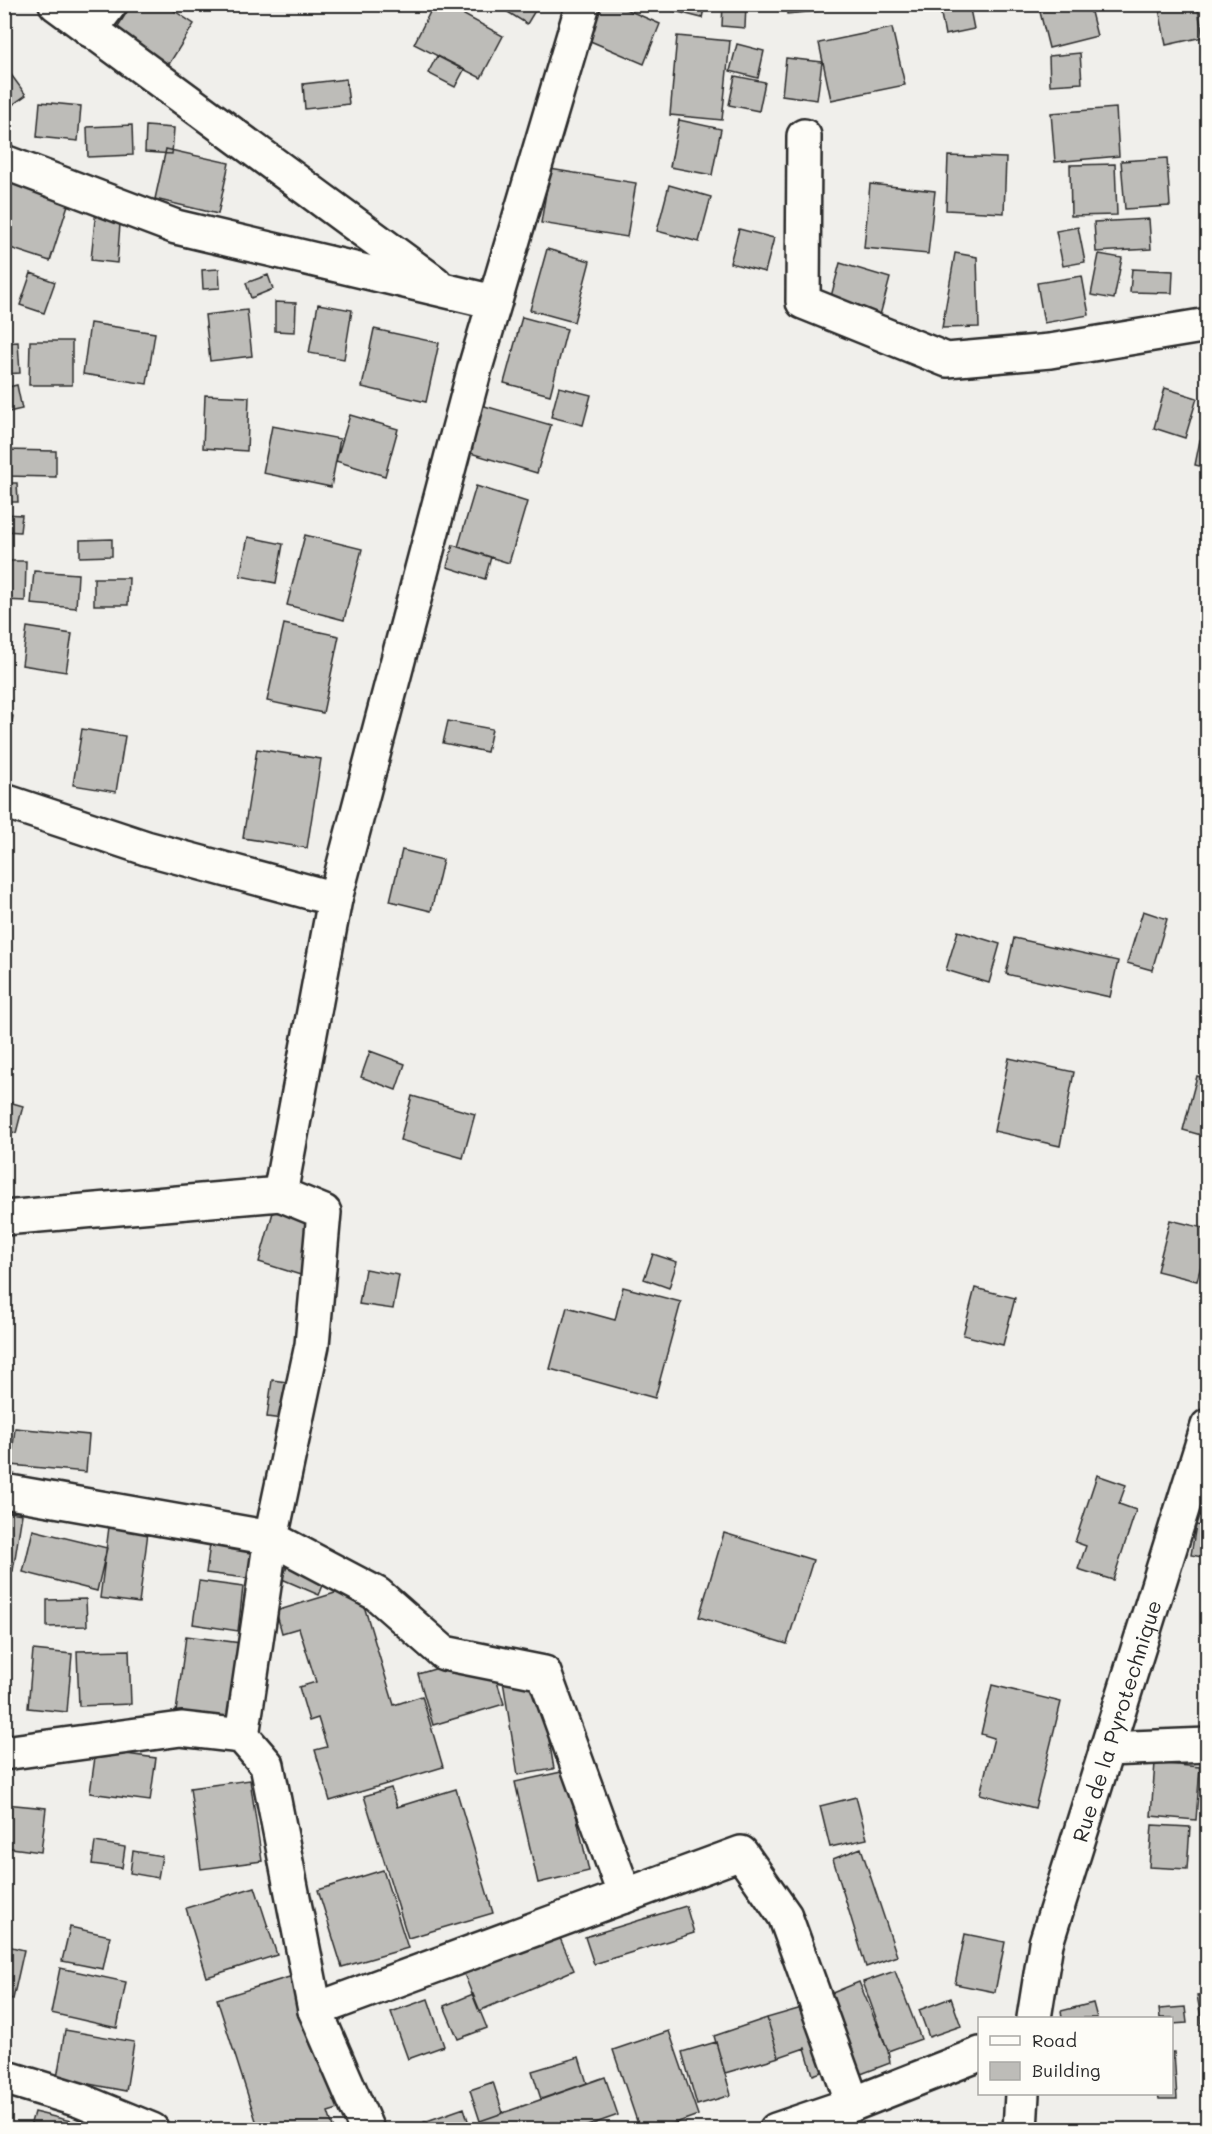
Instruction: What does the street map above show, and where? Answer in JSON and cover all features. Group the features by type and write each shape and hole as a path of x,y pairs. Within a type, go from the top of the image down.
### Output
{"street":[{"path":"56,4 446,291"},
{"path":"90,30 110,4"},
{"path":"280,1194 335,899 475,368 583,4"},
{"path":"804,136 803,302 946,360 1050,351 1208,325"},
{"path":"4,162 176,226 494,302"},
{"path":"4,801 146,848 335,899"},
{"path":"4,1218 280,1194 324,1212 312,1345 271,1538 242,1736"},
{"name":"Rue de la Pyrotechnique","path":"1034,2017 1046,1943 1208,1426"},
{"path":"4,1491 271,1538 377,1594 444,1653 544,1673 625,1896"},
{"path":"4,1753 181,1729 242,1736 267,1765 315,2010 367,2130"},
{"path":"1106,1749 1208,1745"},
{"path":"315,2010 741,1853 785,1916 853,2104"},
{"path":"776,2130 853,2104 978,2055"},
{"path":"4,2077 80,2100 152,2130"},
{"path":"1020,2130 1022,2095"}],"building":[{"path":"132,4 164,4 194,24 166,69 113,34"},
{"path":"434,4 444,4 503,36 481,78 414,44"},
{"path":"495,4 539,4 527,24"},
{"path":"602,4 614,4 660,24 644,64 588,40"},
{"path":"655,4 705,4 702,18 654,6"},
{"path":"723,4 746,4 745,28 722,26"},
{"path":"786,4 818,4 818,11 787,14"},
{"path":"939,4 969,4 974,29 945,35"},
{"path":"1038,4 1089,4 1097,36 1049,48"},
{"path":"1158,4 1197,4 1203,37 1166,45"},
{"path":"892,28 905,85 831,100 819,43"},
{"path":"677,36 730,41 722,120 670,115"},
{"path":"737,44 764,51 758,78 730,71"},
{"path":"1080,53 1082,83 1050,85 1049,56"},
{"path":"437,56 464,70 455,87 428,73"},
{"path":"786,58 822,62 817,100 782,95"},
{"path":"4,65 26,95 4,111"},
{"path":"735,76 765,82 759,111 729,105"},
{"path":"346,79 349,104 305,109 303,84"},
{"path":"40,102 81,106 78,141 37,137"},
{"path":"1116,108 1119,156 1055,162 1051,113"},
{"path":"679,120 721,129 712,175 670,167"},
{"path":"132,125 133,155 88,157 87,127"},
{"path":"146,126 174,128 172,154 145,152"},
{"path":"166,149 229,163 218,214 155,199"},
{"path":"948,156 1006,158 1004,213 946,210"},
{"path":"1167,158 1170,206 1125,209 1121,161"},
{"path":"1115,164 1117,215 1071,216 1070,165"},
{"path":"550,169 636,183 627,237 541,223"},
{"path":"4,175 74,186 50,261 4,246"},
{"path":"870,184 935,191 928,254 864,248"},
{"path":"669,185 711,197 699,242 657,231"},
{"path":"96,209 121,211 117,263 91,260"},
{"path":"1149,219 1151,249 1096,252 1094,222"},
{"path":"1078,227 1085,262 1063,266 1056,231"},
{"path":"739,229 774,238 765,272 730,263"},
{"path":"547,249 590,261 574,322 530,310"},
{"path":"955,253 977,257 979,327 942,328"},
{"path":"1099,254 1122,258 1114,299 1091,295"},
{"path":"840,263 890,278 879,319 829,304"},
{"path":"219,269 220,288 203,289 202,270"},
{"path":"1132,269 1173,271 1172,293 1130,292"},
{"path":"31,273 55,282 44,313 20,305"},
{"path":"268,275 273,289 251,298 246,283"},
{"path":"1082,276 1089,315 1044,323 1037,283"},
{"path":"275,302 296,303 295,332 275,331"},
{"path":"318,304 352,310 344,359 309,353"},
{"path":"247,310 252,356 210,361 205,315"},
{"path":"522,317 567,329 550,395 504,383"},
{"path":"90,323 155,333 147,384 83,374"},
{"path":"374,329 439,343 426,402 362,387"},
{"path":"30,341 72,341 72,385 29,385"},
{"path":"18,342 20,373 4,374 4,343"},
{"path":"17,385 22,409 4,413 4,388"},
{"path":"559,387 591,395 583,425 551,417"},
{"path":"1165,388 1197,398 1185,438 1154,428"},
{"path":"205,395 249,397 247,451 203,448"},
{"path":"481,405 551,425 537,473 467,452"},
{"path":"350,415 398,429 385,476 336,461"},
{"path":"272,426 340,439 331,487 263,473"},
{"path":"1200,440 1208,441 1208,468 1195,465"},
{"path":"4,450 56,451 56,477 4,476"},
{"path":"4,483 17,483 18,502 4,502"},
{"path":"476,486 527,502 509,563 458,547"},
{"path":"4,514 22,515 20,532 4,531"},
{"path":"305,535 362,549 344,620 287,605"},
{"path":"248,537 283,544 276,583 240,576"},
{"path":"112,539 112,556 80,557 80,540"},
{"path":"453,545 491,557 485,579 447,567"},
{"path":"4,561 26,561 25,601 4,600"},
{"path":"34,571 78,574 76,608 31,604"},
{"path":"94,578 129,578 128,605 94,605"},
{"path":"284,624 339,636 323,713 267,701"},
{"path":"27,627 72,634 66,672 22,665"},
{"path":"4,714 13,716 9,738 4,737"},
{"path":"448,721 492,729 487,752 443,743"},
{"path":"82,729 125,736 116,792 73,785"},
{"path":"257,749 321,759 307,848 243,838"},
{"path":"402,850 443,860 431,911 390,901"},
{"path":"1143,911 1167,919 1152,970 1127,963"},
{"path":"958,931 1000,944 989,983 946,970"},
{"path":"1014,938 1118,961 1110,997 1006,974"},
{"path":"370,1051 405,1064 396,1090 361,1077"},
{"path":"1009,1058 1074,1072 1060,1146 994,1131"},
{"path":"1197,1076 1208,1079 1208,1137 1183,1130"},
{"path":"412,1096 475,1114 463,1158 400,1140"},
{"path":"9,1102 23,1106 16,1133 4,1130"},
{"path":"279,1191 328,1205 307,1277 259,1262"},
{"path":"1170,1220 1208,1229 1208,1238 1197,1281 1157,1271"},
{"path":"653,1254 677,1262 669,1288 644,1279"},
{"path":"365,1269 399,1275 393,1309 359,1304"},
{"path":"623,1287 681,1302 655,1398 550,1369 567,1307 615,1320"},
{"path":"975,1288 1015,1298 1003,1345 963,1335"},
{"path":"272,1380 302,1384 298,1421 267,1417"},
{"path":"15,1428 89,1435 86,1472 11,1465"},
{"path":"1097,1475 1126,1485 1119,1504 1136,1510 1113,1580 1078,1569 1086,1546 1075,1542"},
{"path":"4,1511 22,1514 13,1571 4,1570"},
{"path":"213,1522 260,1528 254,1579 206,1573"},
{"path":"1196,1525 1208,1527 1208,1558 1191,1555"},
{"path":"109,1527 148,1532 139,1603 100,1598"},
{"path":"33,1530 107,1548 97,1591 23,1572"},
{"path":"724,1533 813,1560 787,1644 699,1617"},
{"path":"297,1543 334,1559 319,1595 282,1579"},
{"path":"199,1581 243,1587 238,1631 193,1624"},
{"path":"358,1586 394,1705 422,1696 443,1767 330,1801 315,1750 327,1747 318,1718 309,1721 299,1687 316,1682 299,1628 282,1633 276,1611"},
{"path":"86,1599 87,1626 47,1627 47,1600"},
{"path":"186,1636 241,1643 232,1719 176,1712"},
{"path":"33,1650 72,1654 67,1712 28,1708"},
{"path":"129,1650 131,1704 79,1706 77,1651"},
{"path":"488,1653 504,1704 433,1725 418,1674"},
{"path":"4,1656 7,1656 12,1705 4,1705"},
{"path":"538,1675 554,1769 518,1775 503,1681"},
{"path":"992,1685 1061,1702 1035,1808 980,1794 994,1738 981,1734"},
{"path":"96,1750 156,1758 150,1801 90,1793"},
{"path":"1155,1763 1200,1767 1196,1820 1151,1816"},
{"path":"566,1771 589,1871 538,1883 515,1782"},
{"path":"250,1780 262,1861 201,1869 190,1788"},
{"path":"391,1788 397,1807 456,1789 493,1913 408,1938 364,1796"},
{"path":"856,1797 867,1839 830,1847 820,1806"},
{"path":"5,1804 46,1808 41,1852 4,1847"},
{"path":"1152,1825 1190,1827 1187,1869 1149,1867"},
{"path":"95,1842 125,1847 122,1868 92,1864"},
{"path":"861,1848 897,1956 866,1967 833,1859"},
{"path":"133,1851 162,1856 158,1878 130,1873"},
{"path":"383,1870 408,1948 342,1967 318,1890"},
{"path":"255,1887 277,1955 207,1977 186,1908"},
{"path":"686,1906 694,1933 594,1964 585,1937"},
{"path":"70,1927 110,1936 103,1969 62,1961"},
{"path":"556,1929 574,1970 479,2011 462,1969"},
{"path":"965,1934 1005,1942 995,1992 955,1984"},
{"path":"4,1945 24,1950 13,1999 4,1997"},
{"path":"60,1968 126,1982 117,2028 51,2013"},
{"path":"895,1971 921,2039 888,2051 863,1982"},
{"path":"306,1972 348,2106 328,2112 334,2130 259,2130 217,1999"},
{"path":"859,1982 888,2051 890,2063 861,2074 830,1994"},
{"path":"473,1994 487,2028 458,2039 444,2006"},
{"path":"1208,1994 1208,2023 1202,2024 1197,1995"},
{"path":"951,1998 961,2026 929,2037 919,2010"},
{"path":"428,1999 444,2046 408,2059 391,2012"},
{"path":"819,2003 839,2066 813,2075 805,2048 779,2057 767,2018"},
{"path":"1093,2003 1097,2017 1062,2017 1061,2011"},
{"path":"1185,2007 1187,2023 1173,2024 1173,2017 1160,2017 1159,2009"},
{"path":"767,2018 779,2057 725,2073 714,2036"},
{"path":"65,2030 134,2042 126,2091 57,2078"},
{"path":"669,2031 698,2115 656,2130 640,2130 613,2050"},
{"path":"716,2042 731,2095 697,2105 682,2052"},
{"path":"1174,2052 1177,2099 1159,2099 1158,2095 1173,2095"},
{"path":"579,2057 587,2083 541,2099 532,2071"},
{"path":"605,2077 618,2115 576,2130 483,2130 480,2121"},
{"path":"493,2082 503,2113 480,2121 470,2090"},
{"path":"464,2108 471,2130 427,2130 424,2122"},
{"path":"34,2112 96,2127 96,2130 29,2130"}]}
